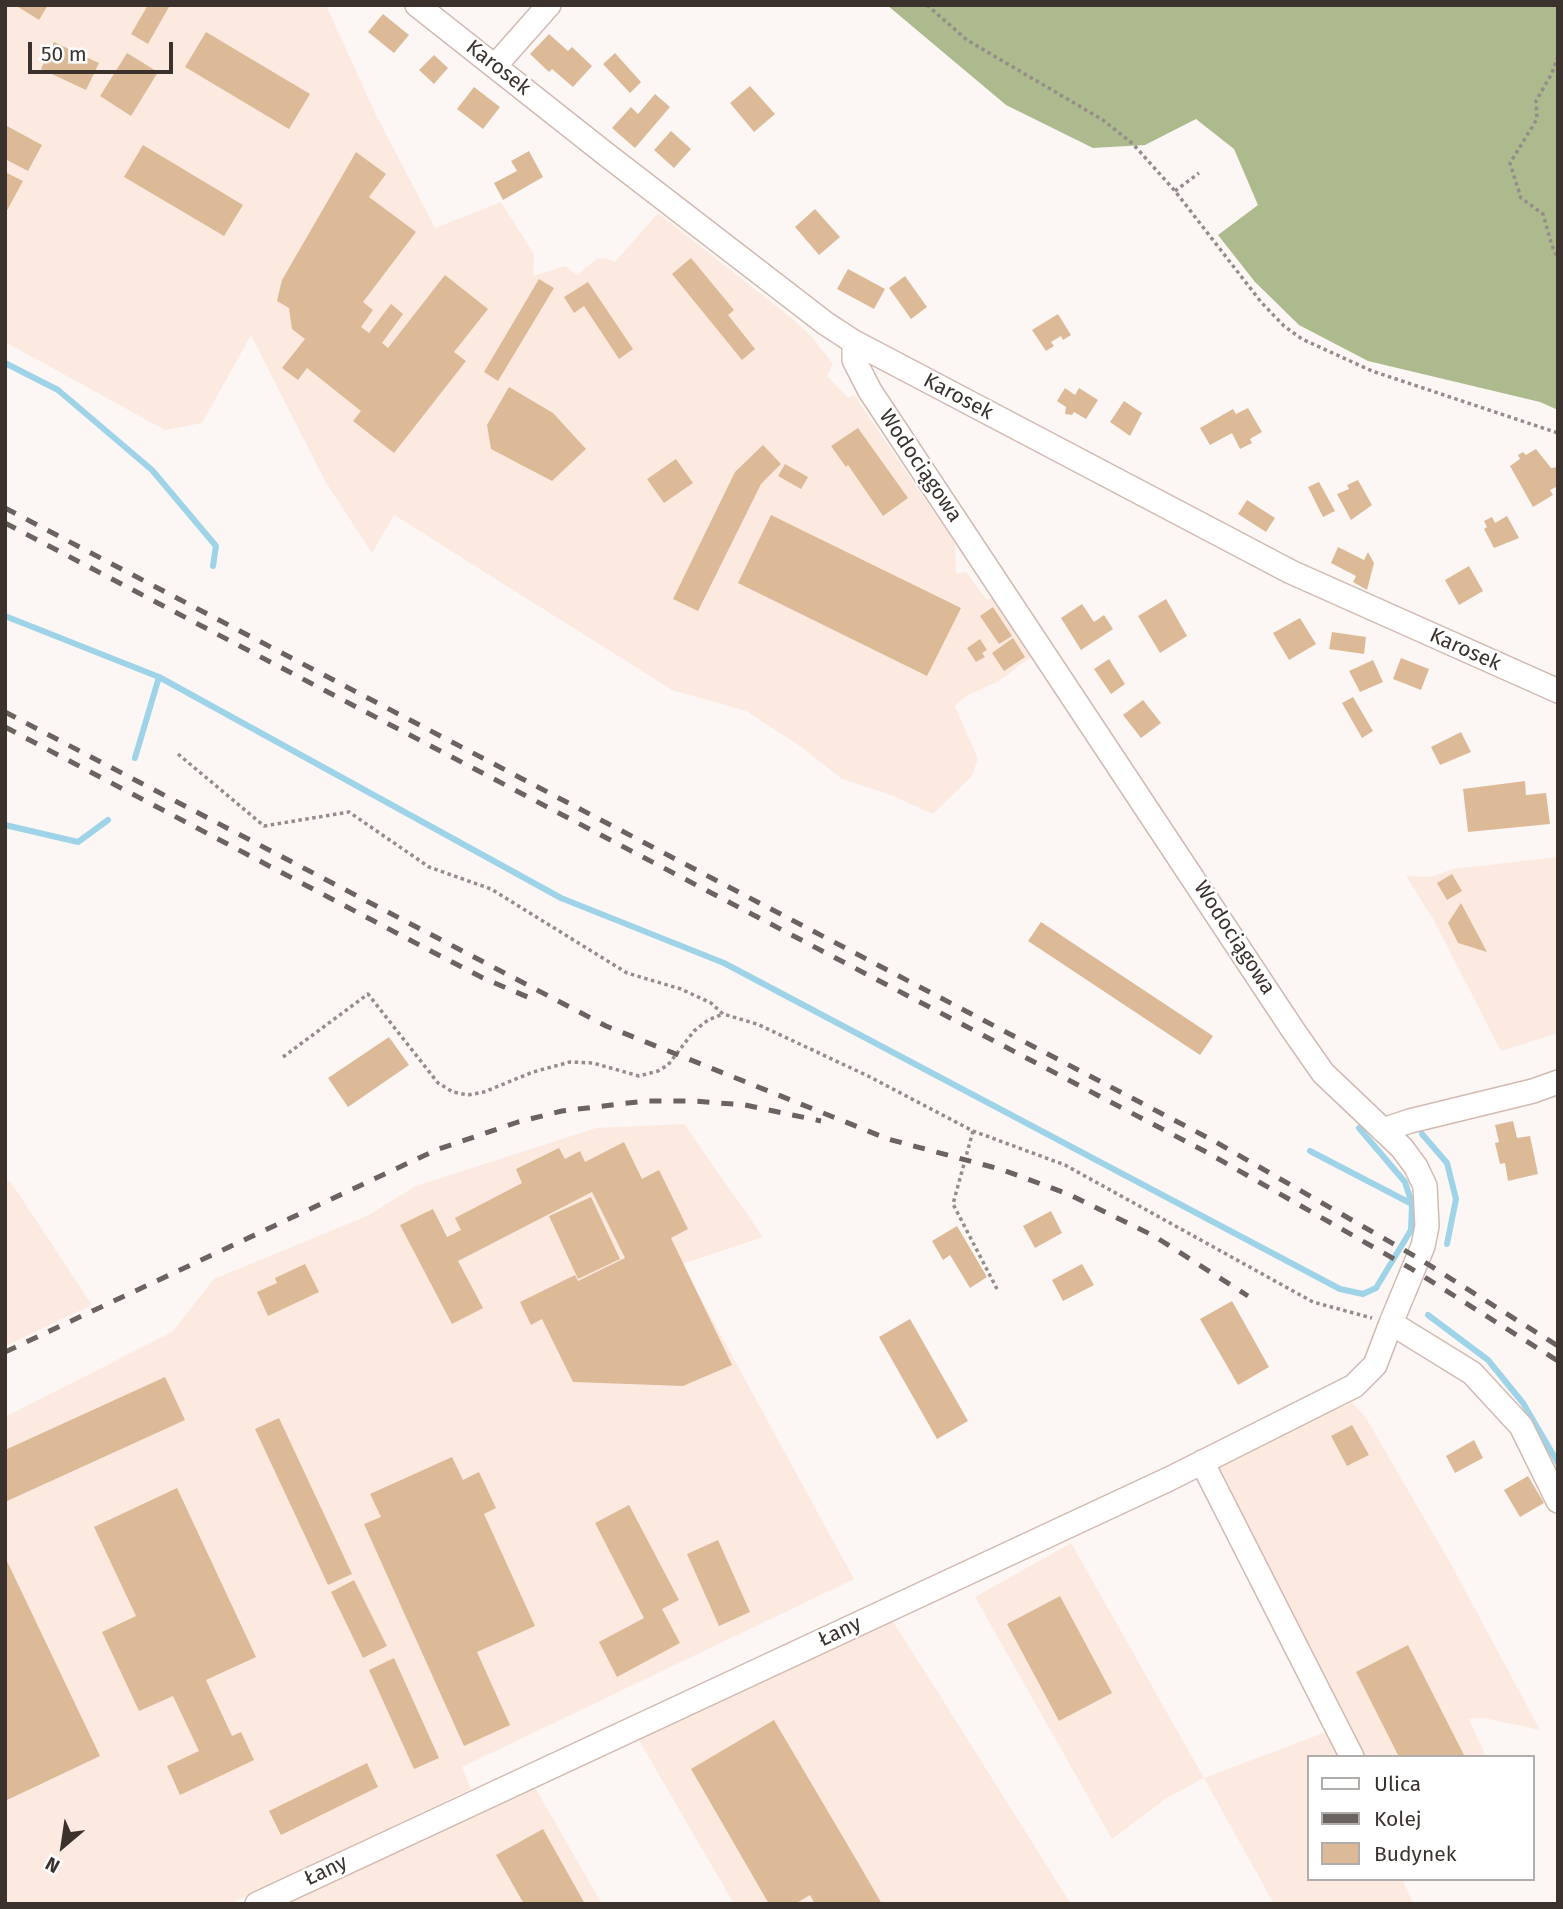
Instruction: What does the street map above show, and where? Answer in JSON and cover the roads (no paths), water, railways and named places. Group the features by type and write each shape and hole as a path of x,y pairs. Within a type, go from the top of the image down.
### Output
{"street":[{"name":"Karosek","path":"417,5 613,160 825,323 854,342 1291,572 1558,691"},
{"path":"495,66 549,5"},
{"name":"Wodociągowa","path":"854,342 854,360 870,391 1293,1030 1323,1073 1402,1147 1416,1167 1425,1186 1427,1226 1423,1246 1391,1323"},
{"path":"1383,1130 1558,1082"},
{"path":"1391,1323 1472,1373 1521,1426 1558,1501"},
{"name":"Łany","path":"257,1904 1202,1462 1354,1386 1375,1365 1391,1323"},
{"path":"1202,1462 1352,1755"}],"waterway":[{"path":"5,363 58,390 152,470 216,546 213,566"},
{"path":"5,616 159,677 561,898 724,963 1340,1289 1363,1294 1376,1288 1411,1230 1412,1204 1405,1182 1359,1128"},
{"path":"135,758 159,677"},
{"path":"5,825 78,842 108,820"},
{"path":"1422,1134 1447,1163 1456,1199 1447,1244"},
{"path":"1310,1151 1412,1204"},
{"path":"1428,1315 1488,1360 1523,1403 1558,1463"}],"railway":[{"path":"5,508 1214,1141 1418,1258 1558,1346"},
{"path":"5,523 1208,1153 1410,1268 1558,1361"},
{"path":"5,712 606,1026 888,1139 1003,1170 1068,1194 1154,1236 1248,1296"},
{"path":"5,727 483,978 537,1001"},
{"path":"5,1352 436,1150 518,1122 562,1111 645,1101 745,1105 821,1121"}]}
